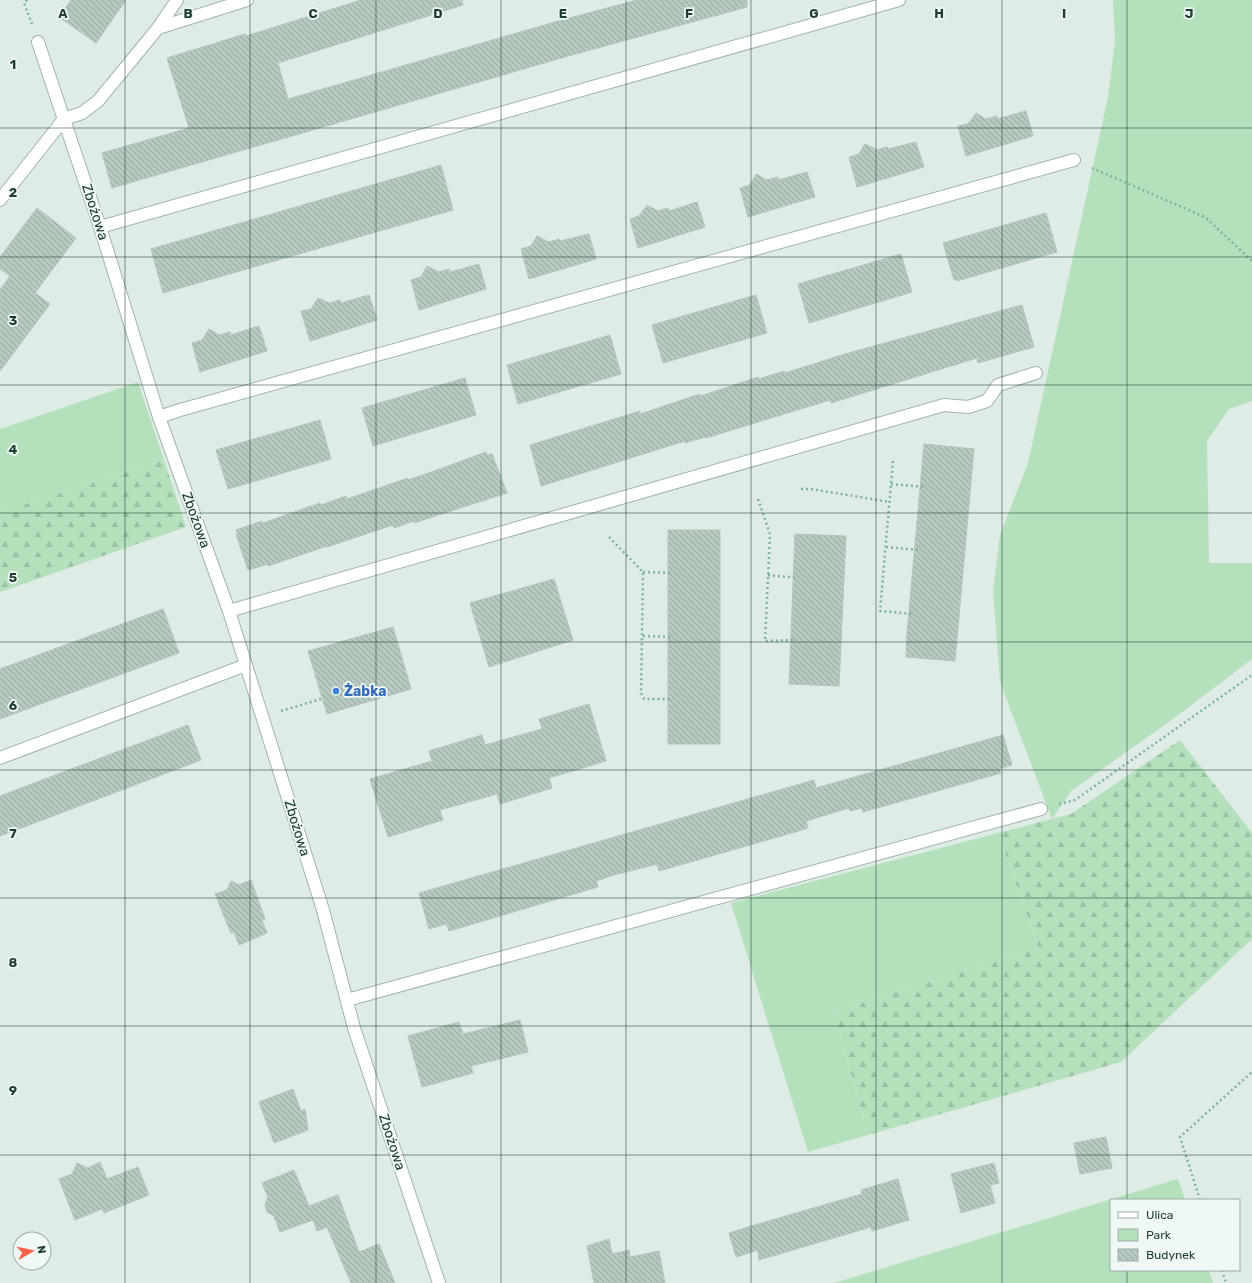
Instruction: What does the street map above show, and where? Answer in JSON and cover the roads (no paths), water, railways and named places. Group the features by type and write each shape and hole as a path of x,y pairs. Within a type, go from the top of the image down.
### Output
{"street":[{"path":"0,200 64,120 82,113 98,101 158,28 177,0"},
{"path":"158,28 247,0"},
{"path":"100,227 899,0"},
{"name":"Zbożowa","path":"38,42 100,227 159,417 246,665 323,910 357,1034 439,1283"},
{"path":"159,417 1074,160"},
{"path":"228,611 944,405 968,408 987,401 998,385 1036,373"},
{"path":"0,758 246,665"},
{"path":"347,1000 1041,809"}],"place":[{"name":"Żabka","path":"336,691"}]}
